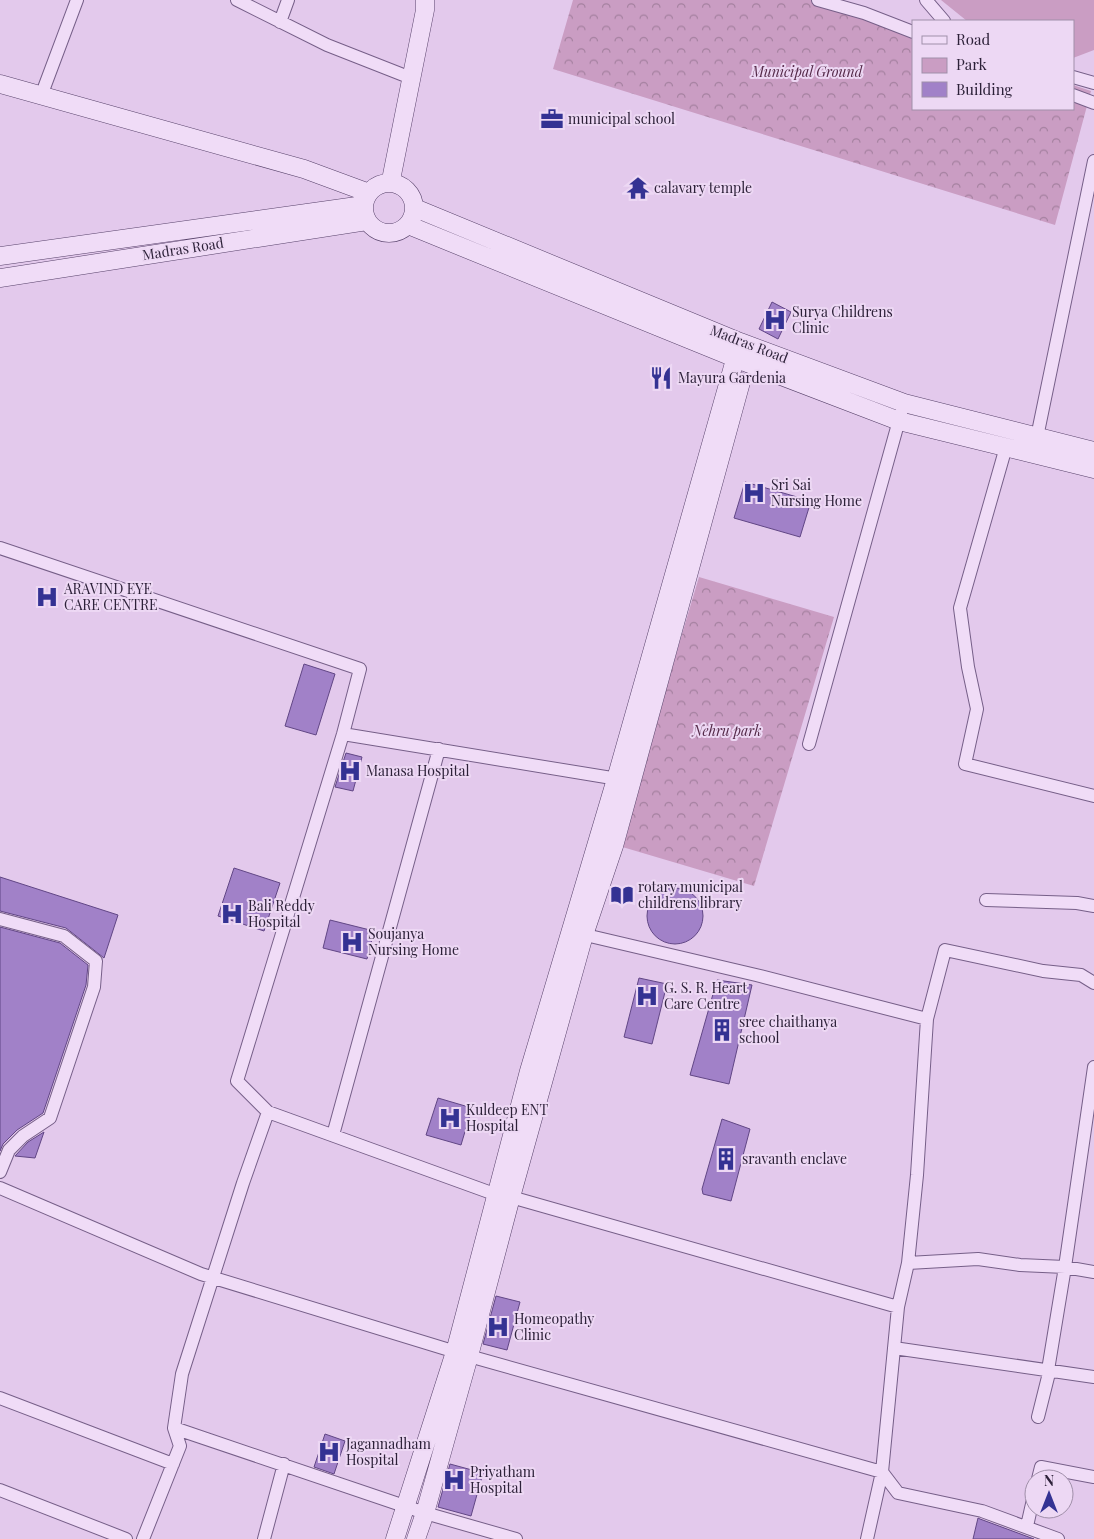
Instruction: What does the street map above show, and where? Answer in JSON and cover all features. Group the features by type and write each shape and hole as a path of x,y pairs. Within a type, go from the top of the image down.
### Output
{"main road":[{"path":"392,175 425,10 425,0"},
{"path":"0,84 304,169 366,206 379,232 387,234 402,230 413,217 413,200 409,192 395,183 378,185 366,206"},
{"path":"0,256 366,206"},
{"name":"Madras Road","path":"0,278 366,206"},
{"name":"Madras Road","path":"414,208 746,344 904,403 1094,450"},
{"path":"408,225 741,361 899,421 1094,469"},
{"path":"416,1539 425,1513 462,1354 504,1196 577,933 614,846 624,780 746,344"},
{"path":"395,1539 462,1354"}],"street":[{"path":"41,96 77,0"},
{"path":"237,0 327,46 411,78"},
{"path":"280,22 288,0"},
{"path":"818,0 864,13 912,32"},
{"path":"926,0 943,20"},
{"path":"1074,76 1094,82"},
{"path":"1074,95 1094,103"},
{"path":"1037,437 1094,161"},
{"path":"810,744 904,403"},
{"path":"1006,447 960,608 968,667 977,709 965,764 1094,796"},
{"path":"0,548 360,669 343,734 238,1081 268,1112 504,1196 898,1307"},
{"path":"343,734 439,748 624,780"},
{"path":"333,1135 439,748"},
{"path":"986,900 1077,902 1094,906"},
{"path":"0,919 64,936 96,961 94,987 50,1118 23,1136 9,1150 0,1172"},
{"path":"577,933 756,975 926,1019"},
{"path":"867,1539 882,1472 898,1307 908,1263 917,1176 926,1019 945,950 1043,971 1081,975 1094,983"},
{"path":"1038,1417 1048,1377 1094,1067"},
{"path":"143,1539 180,1446 174,1428 182,1374 243,1183 268,1112"},
{"path":"0,1188 201,1274 462,1354 882,1472 898,1493 982,1511 1058,1539"},
{"path":"908,1263 978,1259 1020,1265 1065,1267 1094,1272"},
{"path":"894,1348 1094,1377"},
{"path":"0,1398 172,1464"},
{"path":"174,1428 425,1513 516,1539"},
{"path":"264,1539 284,1464"},
{"path":"1040,1469 1041,1467 1052,1469"},
{"path":"1074,1473 1094,1477"},
{"path":"0,1490 126,1539"},
{"path":"1027,1526 1029,1519"}],"green space":[{"name":"Municipal Ground","path":"573,0 818,0 912,32 912,110 1074,110 1074,85 1091,91 1055,225 553,69"},
{"path":"941,0 1094,0 1094,50 1074,58 1074,20 966,20"},
{"name":"Nehru park","path":"699,577 834,617 754,886 619,846"}],"building":[{"path":"772,302 791,312 778,339 759,329"},
{"path":"745,482 811,501 800,537 734,518"},
{"path":"304,664 335,674 316,735 285,726"},
{"path":"346,753 362,757 353,791 335,787"},
{"path":"234,868 280,883 264,931 218,916"},
{"path":"0,877 118,915 104,958 66,928 0,911"},
{"path":"675,888 686,890 695,896 701,905 703,916 701,927 695,936 686,942 675,944 664,942 655,936 649,927 647,916 649,905 655,896 664,890"},
{"path":"330,920 374,931 367,959 323,948"},
{"path":"0,927 60,943 88,965 86,985 43,1113 17,1130 3,1144 0,1151"},
{"path":"639,978 667,984 652,1044 624,1037"},
{"name":"sree chaithanya school","path":"717,980 752,985 729,1084 690,1075"},
{"path":"438,1098 472,1108 461,1145 426,1135"},
{"name":"sravanth enclave","path":"722,1119 750,1129 731,1201 703,1194 702,1189"},
{"path":"44,1132 35,1158 15,1156 28,1142"},
{"path":"496,1296 520,1302 507,1350 483,1344"},
{"path":"325,1434 345,1441 334,1474 314,1467"},
{"path":"450,1464 483,1473 471,1516 438,1507"},
{"path":"978,1518 980,1519 1034,1539 973,1539"}],"place":[{"name":"municipal school","path":"552,119"},
{"name":"calavary temple","path":"638,188"},
{"name":"Surya Childrens Clinic","path":"775,320"},
{"name":"Mayura Gardenia","path":"661,378"},
{"name":"Sri Sai Nursing Home","path":"754,493"},
{"name":"ARAVIND EYE CARE CENTRE","path":"47,597"},
{"name":"Manasa Hospital","path":"350,771"},
{"name":"rotary municipal childrens library","path":"622,895"},
{"name":"Bali Reddy Hospital","path":"232,914"},
{"name":"Soujanya Nursing Home","path":"352,942"},
{"name":"G. S. R. Heart Care Centre","path":"647,996"},
{"name":"sree chaithanya school","path":"722,1030"},
{"name":"Kuldeep ENT Hospital","path":"450,1118"},
{"name":"sravanth enclave","path":"726,1159"},
{"name":"Homeopathy Clinic","path":"498,1327"},
{"name":"Jagannadham Hospital","path":"329,1452"},
{"name":"Priyatham Hospital","path":"454,1480"}]}
